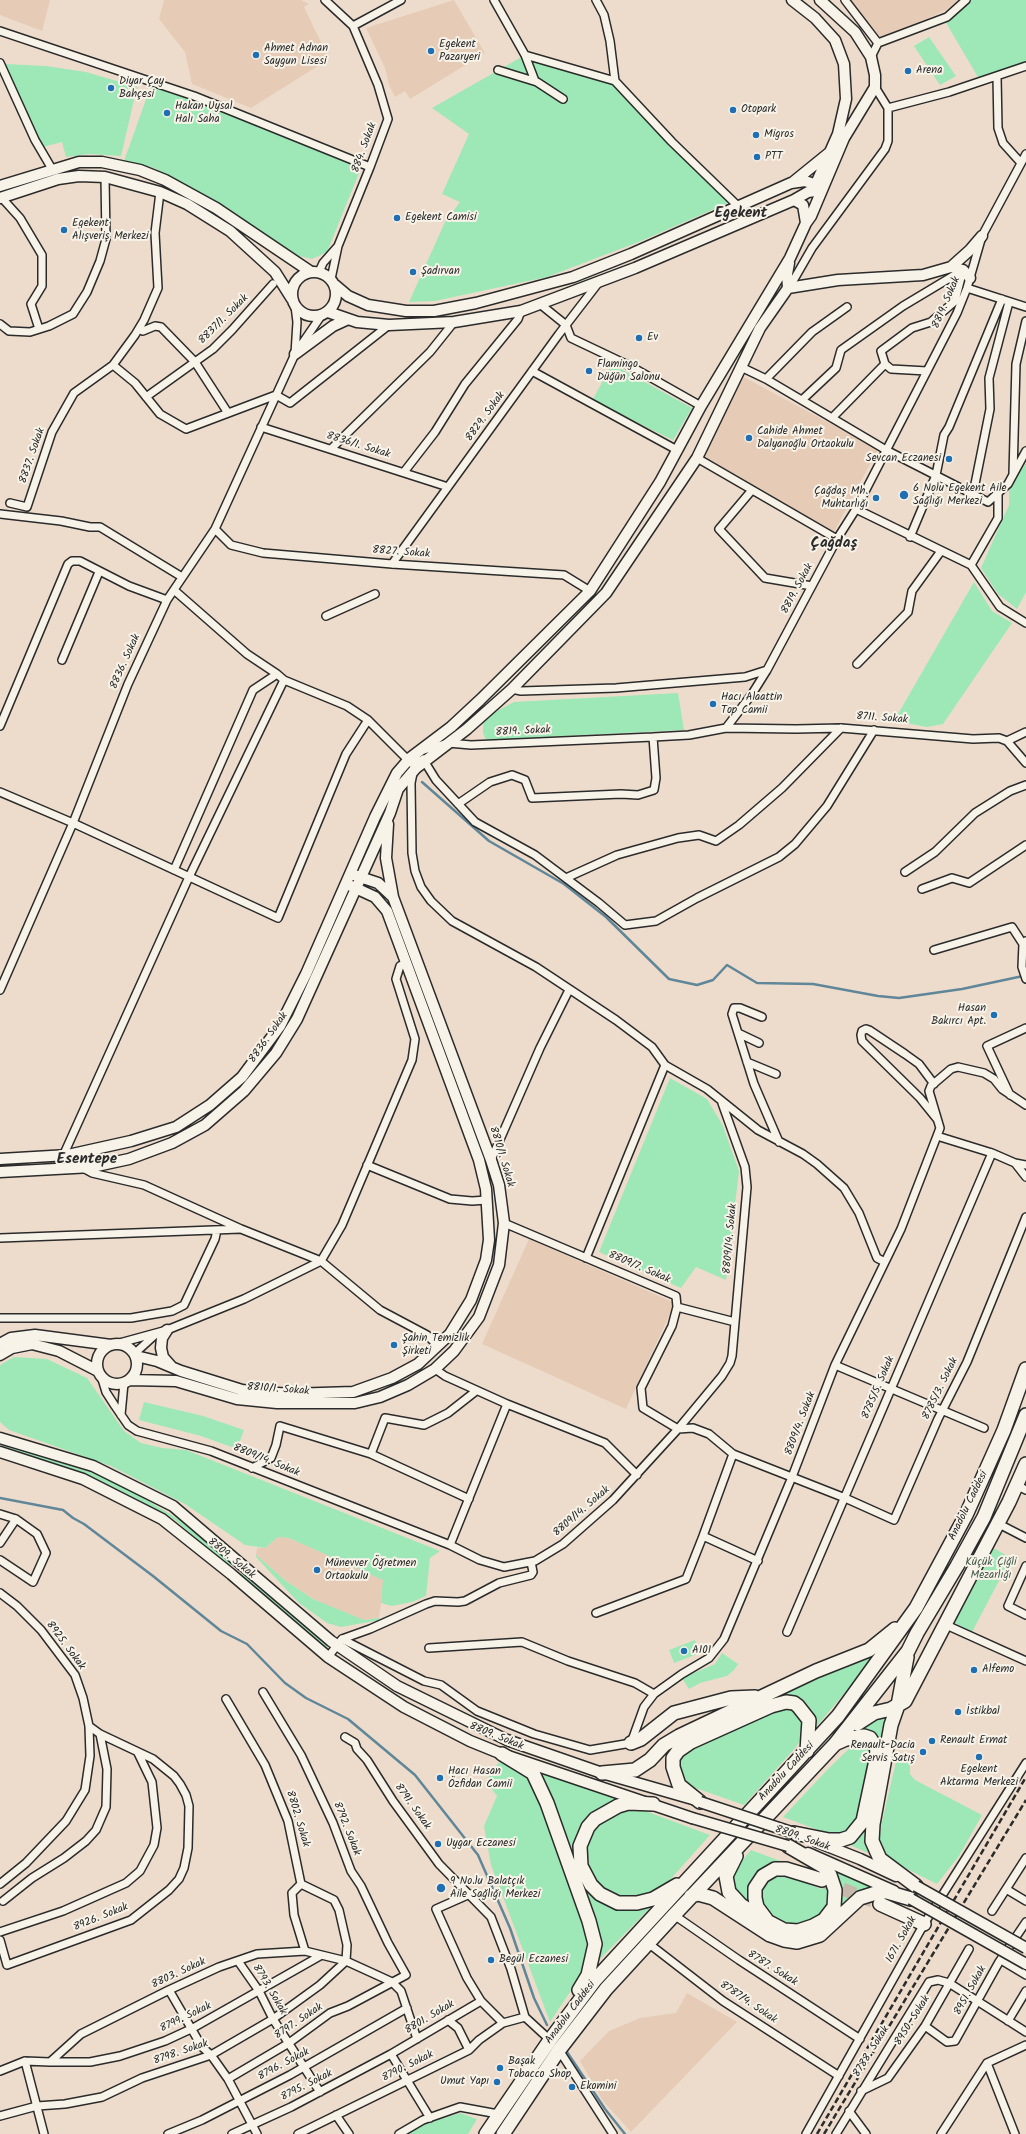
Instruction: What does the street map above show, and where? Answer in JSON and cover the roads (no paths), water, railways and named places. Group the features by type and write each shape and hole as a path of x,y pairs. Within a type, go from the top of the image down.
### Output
{"highway":[{"name":"Anadolu Caddesi","path":"486,2134 498,2114 550,2040 595,1980 690,1876 808,1751 838,1716 916,1608 966,1514 1004,1430 1026,1369"},
{"name":"Anadolu Caddesi","path":"503,2134 559,2050 597,2001 691,1896 741,1845 849,1729 908,1651 917,1633 958,1566 984,1517 1026,1415"},
{"path":"849,1729 874,1713 898,1705 905,1701 997,1524 1021,1488 1026,1464"},
{"path":"602,1773 635,1770 650,1760 664,1745 679,1736 816,1671 869,1650 890,1634 916,1608"},
{"path":"908,1651 898,1705 891,1725 872,1841 880,1858 916,1886"},
{"path":"631,1743 641,1739 674,1713 731,1698 763,1696"},
{"path":"700,1802 679,1785 673,1767 673,1758 678,1751 691,1742 771,1706 786,1702 794,1703 798,1706 809,1720 808,1751"},
{"path":"794,1833 829,1840 841,1840 850,1837 863,1821 876,1760 876,1750 870,1738 864,1736 846,1739 835,1744"},
{"path":"502,1754 533,1773 548,1803 589,1921 595,1944 588,1974 550,2040"},
{"path":"653,1804 628,1803 618,1806 595,1819 588,1827 580,1846 581,1866 585,1875 600,1894 609,1900 625,1904 653,1899 690,1876"},
{"path":"741,1845 726,1876 728,1892 741,1905 767,1921 784,1930 798,1931 813,1926 824,1920 834,1907 836,1900 835,1890 830,1875 824,1867 788,1846"},
{"path":"767,1921 757,1907 755,1898 755,1888 763,1876 776,1869 786,1869 822,1880"},
{"path":"691,1896 698,1894 713,1898 770,1935 784,1940 797,1942 820,1935 860,1898 879,1892 887,1892 911,1899"},
{"path":"880,1904 924,1924"}],"street":[{"name":"884. Sokak","path":"325,0 353,26 378,85 388,119 370,168 338,246 333,282"},
{"path":"353,26 401,0"},
{"path":"494,0 525,55 535,81"},
{"path":"596,0 604,15 610,41 615,81"},
{"path":"355,875 388,788 397,773 408,760 451,727 480,700 590,591 653,493 701,406 790,258 806,223 811,216 830,151 838,134 846,99 844,64 835,40 815,18 792,0"},
{"path":"39,329 31,304 42,286 42,255 20,218 1,198 58,180 79,176 105,177 160,192 187,204 230,231 275,272 294,302 306,315 324,314 346,320 388,325 454,322 521,311 599,282 794,200 818,188 844,138 875,87 875,75 871,57 855,32 820,0"},
{"path":"845,0 878,43"},
{"path":"871,57 878,43 947,17 966,0"},
{"path":"0,31 194,96 370,168"},
{"path":"525,55 615,81 672,142 740,208"},
{"path":"0,63 35,140 52,169"},
{"path":"888,108 1026,66"},
{"path":"498,70 535,81 563,99"},
{"path":"997,76 998,128 1003,143 1021,163"},
{"path":"788,288 812,248 885,149 888,141 888,108 875,87"},
{"path":"0,186 79,162 102,162 140,170 165,180 216,208 333,282 348,296 368,305 406,311 434,311 476,303 573,277 631,254 740,208 791,183 830,151"},
{"name":"8819. Sokak","path":"417,753 448,743 471,745 653,737 689,735 726,728 752,694 767,670 837,539 856,509 927,371 968,283 982,236 1026,154"},
{"path":"0,324 9,331 30,332 73,314 87,292 100,261 106,239 105,177"},
{"path":"160,192 165,180"},
{"path":"791,183 805,181 818,188"},
{"name":"8837. Sokak","path":"10,504 27,507 52,432 74,394 113,365 138,330 158,288 155,233 160,192"},
{"path":"794,200 803,205 806,223"},
{"path":"788,288 838,280 923,275 951,266 970,250 982,236"},
{"name":"884. Sokak","path":"315,272 338,246"},
{"path":"788,288 787,274 790,258"},
{"path":"951,266 963,270"},
{"path":"963,270 968,283 1009,302 1026,307"},
{"path":"927,371 890,369 885,364 881,351 912,328 931,322 955,301 963,270"},
{"path":"802,400 836,368 841,350 903,306 963,270"},
{"path":"295,354 297,322 292,291 298,278 315,272"},
{"path":"295,354 336,300 333,282"},
{"name":"8829. Sokak","path":"392,564 532,371 599,282"},
{"name":"8837/1. Sokak","path":"146,396 195,362 232,330 274,284"},
{"name":"8836. Sokak","path":"0,1172 81,1168 129,1159 172,1143 205,1125 244,1091 276,1053 297,1019 355,875 390,813 398,789 424,760 468,729 512,689 606,593 697,458 760,328 788,288"},
{"path":"910,537 936,475 944,435 949,427 1002,299"},
{"path":"972,494 990,409 989,378 1009,302"},
{"path":"540,304 566,325 571,338 599,350 701,406"},
{"path":"766,379 812,332 847,307"},
{"path":"404,472 435,432 465,384 518,318 521,311"},
{"path":"295,354 333,326 346,320"},
{"path":"1013,475 1016,364 1026,321"},
{"path":"331,449 430,352 454,322"},
{"path":"113,365 135,383 160,414 186,429 276,395 290,403 388,325"},
{"path":"138,330 143,331 159,326 195,362 228,413"},
{"name":"8836. Sokak","path":"0,990 73,824 128,684 167,600 215,528 295,354"},
{"path":"832,418 885,364"},
{"path":"741,367 766,379 886,450 988,502 1008,484 1026,451"},
{"path":"532,371 677,450"},
{"name":"8836/1. Sokak","path":"261,427 448,487"},
{"path":"697,458 837,539"},
{"path":"752,490 719,528 765,578 812,586"},
{"path":"971,565 998,518 998,492"},
{"path":"856,509 910,537 971,565 1000,607 1026,623"},
{"path":"0,514 61,521 90,527 100,527 182,577"},
{"name":"8827. Sokak","path":"215,528 231,545 263,553 392,564 564,575 590,591"},
{"path":"857,664 908,612 912,591 941,551"},
{"path":"0,726 68,564 72,561 80,561 99,572 167,600"},
{"path":"62,660 99,572"},
{"path":"174,590 247,654 284,680 348,706 368,720 416,768"},
{"path":"326,616 375,594"},
{"path":"512,689 521,691 616,688 745,677 767,670"},
{"path":"174,870 253,690 277,674"},
{"path":"63,1156 190,877 284,680"},
{"path":"0,792 278,918 346,754 368,720"},
{"name":"8711. Sokak","path":"726,728 841,728 973,739 999,738 1007,741"},
{"path":"566,878 617,855 678,838 699,835 716,841 739,825 782,788 841,728"},
{"path":"417,753 424,760 436,780 475,822 535,855 625,925 656,921 779,856 795,844 827,806 874,730"},
{"path":"1026,732 1007,741 1026,763"},
{"path":"458,804 490,782 512,775 525,780 532,798 621,794 638,795 654,790 656,778 653,737"},
{"path":"417,753 416,768 411,783 412,852 415,871 421,887 431,901 452,921 536,967 652,1046 665,1065 706,1089 758,1130 803,1154 844,1188 859,1213 877,1258 885,1262"},
{"path":"905,872 935,852 976,813 1010,791 1026,785"},
{"path":"390,813 386,835 386,858 393,897"},
{"path":"922,889 952,878 969,883 1026,845"},
{"name":"8810/1. Sokak","path":"126,1382 176,1381 237,1399 277,1403 355,1403 380,1397 408,1385 435,1369 454,1351 479,1317 499,1265 504,1223 499,1185 393,897 378,883 355,875"},
{"path":"0,1159 63,1156 131,1142 176,1127 210,1105 242,1077 280,1026 351,886"},
{"name":"8810/1. Sokak","path":"135,1355 242,1390 290,1394 352,1392 392,1378 418,1364 450,1334 471,1300 486,1260 489,1240 487,1200 480,1160 387,911 380,902 369,894 351,886"},
{"path":"934,950 1012,927 1024,942 1024,965 1026,979"},
{"path":"100,1375 99,1355 102,1351 114,1344 162,1331 244,1299 321,1261 342,1225 413,1055 415,1039 412,1025 396,979 400,966 406,963"},
{"path":"491,1160 540,1048 569,990"},
{"path":"762,1017 734,1008 732,1014 754,1084 779,1142"},
{"path":"1011,1096 988,1046 1026,1028"},
{"path":"934,1084 919,1064 869,1030 866,1029 862,1031 862,1041 920,1098 938,1121"},
{"path":"738,1033 758,1043"},
{"path":"747,1062 776,1074"},
{"path":"586,1258 665,1065"},
{"path":"938,1121 928,1091 951,1069 958,1067 984,1073 994,1079 1002,1089 1011,1096 1026,1105"},
{"name":"8809/14. Sokak","path":"100,1375 106,1392 128,1425 150,1436 211,1451 450,1545 480,1560 504,1566 531,1562 563,1544 613,1500 678,1429 722,1376 730,1364 732,1356 747,1187 745,1167 722,1103"},
{"name":"8809/4. Sokak","path":"631,1743 644,1707 654,1694 678,1676 709,1658 724,1639 758,1561 835,1365 901,1229 940,1128 938,1121"},
{"path":"937,1136 992,1153 1015,1163 1026,1165"},
{"name":"8785/5. Sokak","path":"786,1632 845,1498 890,1388 992,1153"},
{"path":"1015,1163 1026,1177"},
{"path":"367,1165 450,1199 472,1201 487,1200"},
{"path":"81,1168 92,1173 144,1185 241,1229 321,1261 380,1310 427,1336 438,1346"},
{"name":"8785/3. Sokak","path":"845,1498 894,1520 942,1410 967,1362 1026,1217"},
{"name":"8809/7. Sokak","path":"504,1223 676,1296 677,1307"},
{"path":"0,1238 241,1229"},
{"path":"0,1318 131,1318 172,1311 184,1305 215,1239 216,1230"},
{"path":"735,1322 677,1307 672,1326 641,1388 643,1408 678,1429 693,1428 709,1434 733,1454 845,1498"},
{"path":"135,1355 162,1331"},
{"path":"162,1331 161,1348 163,1357 174,1368"},
{"path":"0,1344 11,1338 35,1335 114,1344 129,1348 135,1355 136,1372 126,1382 121,1415"},
{"path":"0,1355 12,1348 32,1344 59,1351 100,1375 110,1383 126,1382"},
{"path":"835,1365 984,1428"},
{"path":"435,1369 445,1376 476,1391 605,1443 637,1475"},
{"path":"371,1454 385,1418 424,1425 448,1413 476,1391"},
{"path":"450,1545 507,1404"},
{"path":"252,1468 271,1458 276,1445 280,1426 371,1454 469,1499"},
{"name":"8809. Sokak","path":"2,1436 93,1466 173,1506 339,1642 397,1686 444,1710 507,1740 602,1773 700,1802 794,1833 860,1859 916,1886 1026,1948"},
{"name":"8809. Sokak","path":"0,1452 83,1479 162,1519 231,1574 328,1657 404,1707 470,1741 502,1754 692,1818 788,1846 826,1859 911,1899 1026,1964"},
{"path":"596,1613 686,1579 733,1454"},
{"path":"0,1514 16,1519 37,1534 46,1553 33,1582 0,1560"},
{"path":"0,1542 16,1519"},
{"path":"997,1524 1026,1538"},
{"path":"702,1536 758,1561"},
{"path":"328,1657 339,1642 430,1602 465,1600 498,1583 531,1575 533,1572 531,1562"},
{"path":"1026,1566 1008,1606 1026,1615"},
{"name":"8925. Sokak","path":"0,1594 17,1606 41,1630 75,1675 83,1698 89,1726 90,1756 86,1790 66,1821 26,1863 0,1884"},
{"path":"944,1624 1026,1661"},
{"path":"339,1642 424,1681 441,1685 477,1711 534,1734 590,1750 631,1743"},
{"path":"429,1648 522,1642 568,1661 635,1683 654,1694"},
{"name":"8792. Sokak","path":"263,1692 301,1755 333,1823 351,1871 361,1886 388,1943 406,1974"},
{"name":"8802. Sokak","path":"226,1700 275,1785 288,1821 301,1884"},
{"name":"8926. Sokak","path":"0,1940 7,1965 131,1920 169,1890 179,1878 184,1868 188,1848 188,1806 186,1794 174,1776 153,1759 100,1734 89,1726"},
{"path":"3,1901 32,1878 64,1858 86,1841 96,1830 106,1807 107,1769 100,1734"},
{"name":"8791. Sokak","path":"345,1737 355,1744 357,1749 367,1760 393,1801 439,1864 491,1917 511,1969 525,2017"},
{"path":"0,1932 63,1911 126,1882 140,1871 154,1845 157,1828 152,1782 138,1753"},
{"name":"1671. Sokak","path":"806,2134 924,1924 1026,1763"},
{"path":"992,1911 1026,1858"},
{"path":"305,1951 294,1915 292,1893 301,1884 334,1900 339,1910 347,1945 346,1961"},
{"path":"1006,1889 1026,1901"},
{"path":"470,1894 436,1910 454,1952 481,2001 503,2023"},
{"name":"8787. Sokak","path":"674,1915 739,1960 860,2039"},
{"name":"8951. Sokak","path":"925,2026 947,2042 955,2041 1001,1960 1026,1922"},
{"name":"8787/4. Sokak","path":"648,1943 723,2000 839,2076"},
{"name":"8950. Sokak","path":"861,2091 888,2078 925,2026 969,1949"},
{"name":"8803. Sokak","path":"50,2062 80,2034 169,1990 256,1954 305,1951 320,1956 346,1961 392,1982"},
{"name":"8799. Sokak","path":"50,2062 90,2062 120,2056 165,2041 193,2028 320,1956"},
{"path":"1001,1960 1026,1975"},
{"name":"8793. Sokak","path":"238,1961 259,1991 273,2019 320,2092"},
{"name":"8798. Sokak","path":"0,2116 37,2106 65,2104 102,2097 142,2078 211,2055 273,2019 320,1985 346,1961"},
{"name":"8797. Sokak","path":"228,2079 289,2043 330,2013 348,2006 406,1974"},
{"name":"8788. Sokak","path":"836,2134 929,1982 938,1980 949,1983"},
{"path":"392,1982 401,1991 412,2028 417,2039"},
{"path":"949,1983 976,2002 1026,2032"},
{"path":"169,1990 193,2028 202,2047 211,2055 228,2079 257,2134"},
{"path":"1008,2021 1026,1991"},
{"name":"8801. Sokak","path":"391,2054 481,2001"},
{"name":"8796. Sokak","path":"168,2134 196,2123 238,2100 260,2091 407,2008"},
{"path":"525,2017 550,2040"},
{"name":"8790. Sokak","path":"298,2134 469,2050 479,2040 503,2023 525,2017"},
{"path":"448,2020 458,2028 469,2050"},
{"path":"941,2134 987,2063 1026,2045"},
{"path":"559,2050 611,2133"},
{"path":"391,2054 408,2079 430,2118"},
{"name":"8795. Sokak","path":"232,2134 320,2092 391,2054"},
{"path":"0,2071 25,2061 50,2062"},
{"path":"25,2061 44,2134"},
{"path":"987,2063 1016,2134"},
{"path":"398,2134 430,2118 460,2107 498,2114"},
{"path":"849,2111 866,2134"},
{"path":"336,2116 349,2134"}],"waterway":[{"path":"422,782 489,841 564,884 606,917 669,979 697,985 713,980 727,965 757,983 813,984 878,996 899,998 962,989 1023,976"},
{"path":"0,1498 63,1510 84,1524 153,1576 221,1631 247,1644 285,1683 306,1698 348,1719 415,1775 478,1855 510,1928 534,1998 547,2025"},
{"path":"567,2052 605,2109 625,2134"}],"tunnel":[{"path":"825,1882 880,1904"}],"railway":[{"path":"817,2134 1026,1777"},
{"path":"824,2134 1026,1800"}],"place":[{"name":"Egekent Pazaryeri","path":"431,51"},
{"name":"Ahmet Adnan Saygun Lisesi","path":"256,55"},
{"name":"Arena","path":"908,71"},
{"name":"Diyar Çay Bahçesi","path":"111,88"},
{"name":"Otopark","path":"733,110"},
{"name":"Hakan Uysal Halı Saha","path":"167,113"},
{"name":"Migros","path":"756,135"},
{"name":"PTT","path":"757,157"},
{"name":"Egekent Camisi","path":"397,218"},
{"name":"Egekent Alışveriş Merkezi","path":"64,230"},
{"name":"Şadırvan","path":"413,272"},
{"name":"Ev","path":"639,338"},
{"name":"Flamingo Düğün Salonu","path":"589,371"},
{"name":"Cahide Ahmet Dalyanoğlu Ortaokulu","path":"749,438"},
{"name":"Sevcan Eczanesi","path":"949,459"},
{"name":"6 Nolu Egekent Aile Sağlığı Merkezi","path":"904,495"},
{"name":"Çağdaş Mh. Muhtarlığı","path":"876,498"},
{"name":"Hacı Alaattin Top Camii","path":"713,704"},
{"name":"Hasan Bakırcı Apt.","path":"994,1015"},
{"name":"Şahin Temizlik Şirketi","path":"394,1345"},
{"name":"Münevver Öğretmen Ortaokulu","path":"317,1570"},
{"name":"A101","path":"684,1651"},
{"name":"Alfemo","path":"974,1670"},
{"name":"İstikbal","path":"958,1712"},
{"name":"Renault Ermat","path":"932,1741"},
{"name":"Renault-Dacia Servis Satış","path":"923,1752"},
{"name":"Egekent Aktarma Merkezi","path":"979,1757"},
{"name":"Hacı Hasan Özfidan Camii","path":"440,1778"},
{"name":"Uygar Eczanesi","path":"438,1844"},
{"name":"9 No.lu Balatçık Aile Sağlığı Merkezi","path":"441,1888"},
{"name":"Begül Eczanesi","path":"491,1960"},
{"name":"Başak Tobacco Shop","path":"500,2068"},
{"name":"Umut Yapı","path":"497,2082"},
{"name":"Ekomini","path":"572,2087"}],"district":[{"name":"Egekent","path":"741,214"},
{"name":"Çağdaş","path":"834,544"},
{"name":"Esentepe","path":"87,1160"}],"park label":[{"name":"Küçük Çiğli Mezarlığı","path":"991,1569"}]}
